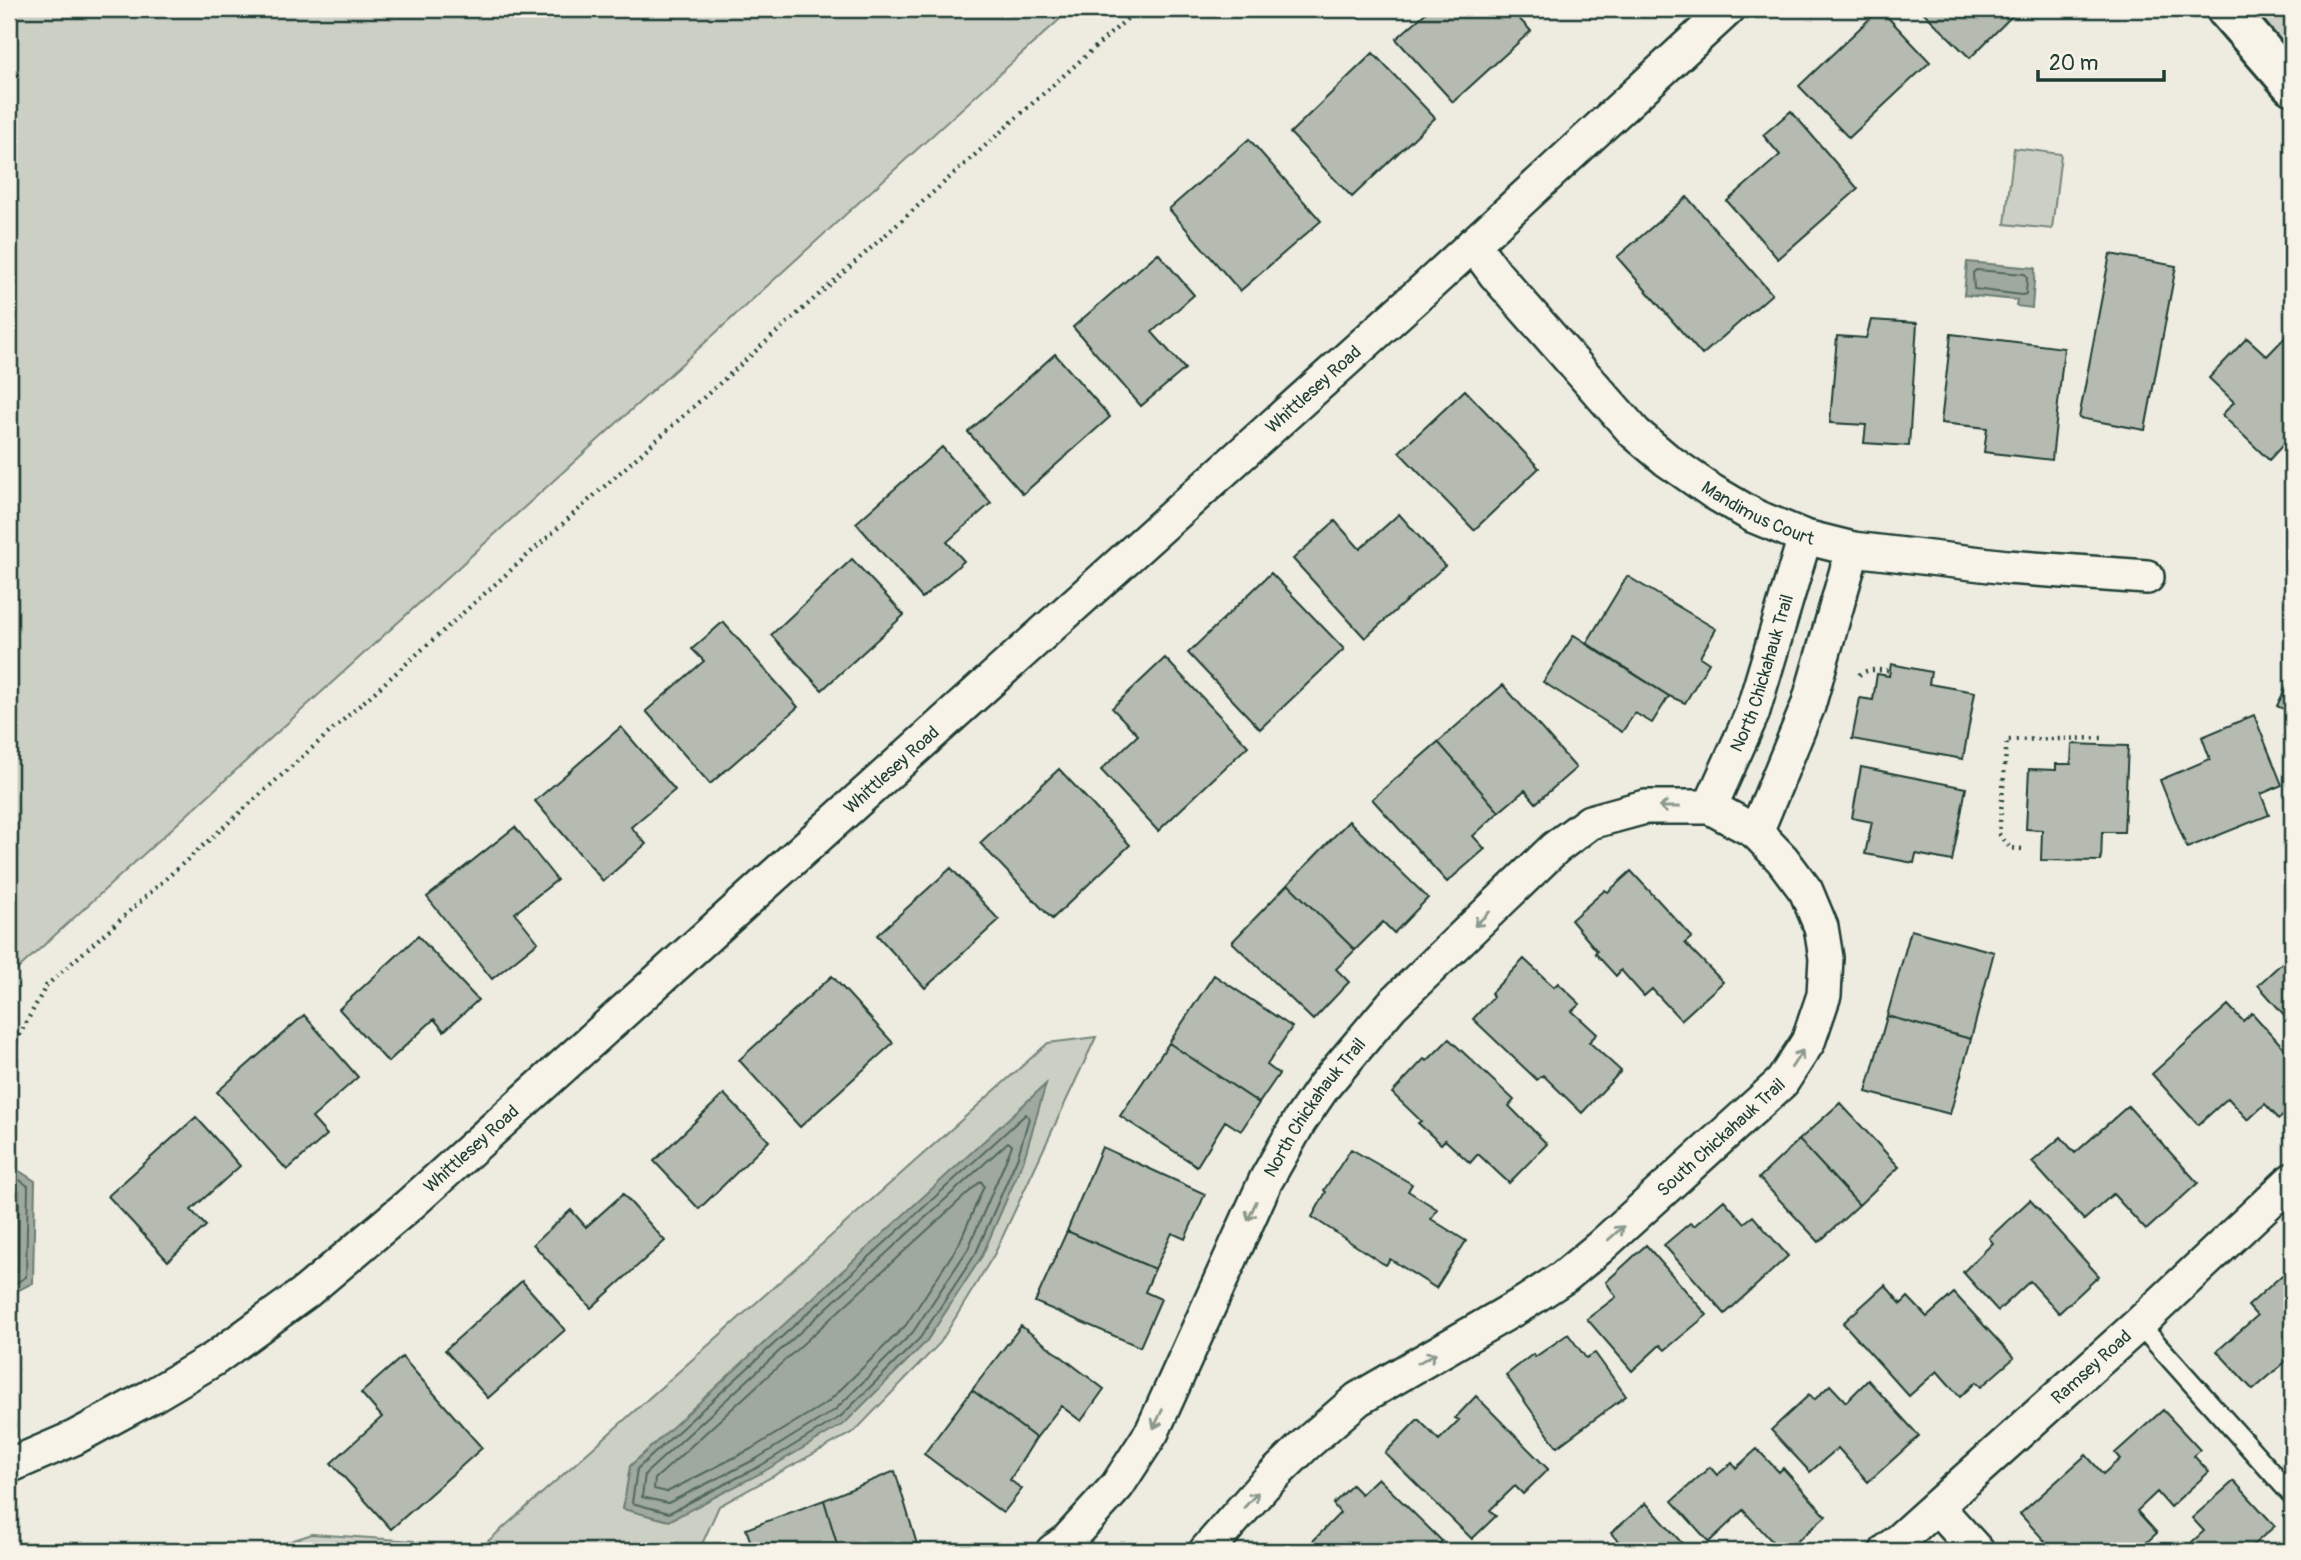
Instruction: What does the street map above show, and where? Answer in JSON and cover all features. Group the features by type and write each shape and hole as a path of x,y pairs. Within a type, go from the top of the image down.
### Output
{"street":[{"name":"Whittlesey Road","path":"9,1466 74,1438 150,1397 214,1359 306,1292 476,1144 1473,244 1728,9"},
{"path":"2226,9 2292,85"},
{"name":"Mandimus Court","path":"1473,244 1496,275 1635,433 1667,460 1754,516 1805,537 1853,549 2007,567 2147,577"},
{"name":"North Chickahauk Trail","path":"1710,807 1752,714 1805,537"},
{"path":"1756,832 1808,706 1853,549"},
{"name":"North Chickahauk Trail","path":"1054,1551 1066,1542 1116,1486 1152,1432 1266,1180 1299,1122 1324,1087 1392,1005 1555,848 1590,822 1645,807 1710,807 1756,832"},
{"name":"South Chickahauk Trail","path":"1206,1551 1263,1486 1358,1399 1564,1278 1782,1082 1808,1042 1824,995 1826,958 1821,927 1806,891 1782,859 1756,832"},
{"name":"Ramsey Road","path":"1887,1551 2138,1324 2292,1180"},
{"path":"1937,1507 1977,1551"}],"lane":[{"path":"2138,1324 2292,1495"}],"path":[{"path":"9,1054 46,986 1138,9"},
{"path":"1857,676 1864,671 1890,671"},
{"path":"2022,849 2010,848 1999,834 2007,740 2102,738"}],"shaded area":[{"path":"9,9 1071,9 9,977"},
{"path":"2226,9 2292,9 2292,85"},
{"path":"2014,148 2061,154 2052,229 2005,224"},
{"path":"1096,1037 995,1253 940,1343 855,1431 719,1506 699,1551 477,1551 1048,1043"},
{"path":"312,1534 414,1541 418,1551 260,1551"}],"water":[{"path":"1967,262 2035,268 2032,308 2016,306 2017,300 1964,295"},
{"path":"1046,1084 1024,1159 982,1256 926,1342 845,1423 763,1472 669,1521 623,1509 630,1466"},
{"path":"10,1165 35,1181 33,1283 9,1295"}],"building":[{"path":"1430,9 1510,9 1531,31 1453,102 1396,39"},
{"path":"1880,9 1930,62 1849,138 1799,86"},
{"path":"1920,9 2019,9 1970,58"},
{"path":"1373,53 1435,118 1352,197 1290,133"},
{"path":"1791,111 1858,189 1778,259 1727,201 1780,155 1763,135"},
{"path":"1249,139 1321,221 1240,291 1169,209"},
{"path":"1687,197 1772,294 1702,355 1617,257"},
{"path":"1158,253 1194,295 1152,332 1185,369 1141,406 1073,327"},
{"path":"2110,254 2176,266 2145,430 2079,418"},
{"path":"1871,320 1917,323 1909,446 1864,443 1866,425 1830,423 1837,336 1866,338"},
{"path":"2292,330 2292,435 2269,460 2222,415 2234,402 2209,378 2247,338 2267,356"},
{"path":"1951,334 2064,348 2052,460 1984,452 1987,428 1941,423"},
{"path":"1055,354 1110,417 1023,494 968,432"},
{"path":"1465,390 1539,468 1474,530 1399,452"},
{"path":"942,447 991,503 947,542 964,561 922,598 856,523"},
{"path":"1399,514 1445,566 1365,638 1293,559 1335,521 1360,549"},
{"path":"852,559 904,615 822,690 771,635"},
{"path":"1271,573 1344,649 1260,729 1188,653"},
{"path":"1627,576 1716,629 1700,657 1709,663 1685,703 1669,696 1586,644"},
{"path":"723,622 798,707 710,784 646,711 704,661 692,649"},
{"path":"1574,635 1669,696 1652,723 1635,713 1622,732 1543,682"},
{"path":"1165,658 1248,746 1158,831 1101,770 1138,735 1112,708"},
{"path":"1891,664 1931,672 1929,684 1975,692 1963,759 1852,739 1860,698 1873,700 1877,674 1889,676"},
{"path":"2292,675 2292,713 2277,706"},
{"path":"1503,685 1576,768 1536,803 1525,790 1499,812 1438,742"},
{"path":"2254,715 2282,785 2261,794 2269,815 2187,848 2160,780 2210,759 2202,737"},
{"path":"621,727 675,790 631,827 646,844 603,881 535,801"},
{"path":"1438,742 1499,812 1473,836 1485,849 1447,882 1372,799"},
{"path":"2072,744 2128,746 2124,832 2102,832 2101,861 2041,860 2042,830 2026,829 2029,769 2056,770 2056,764 2071,764"},
{"path":"1861,767 1966,788 1952,861 1916,854 1914,863 1865,854 1872,822 1852,818"},
{"path":"1059,769 1130,845 1052,919 980,843"},
{"path":"1349,821 1428,898 1394,933 1383,922 1355,950 1288,884"},
{"path":"515,827 557,880 515,913 538,942 492,979 427,897"},
{"path":"951,868 999,920 925,988 877,935"},
{"path":"1631,871 1692,937 1685,943 1723,982 1681,1020 1652,989 1644,996 1621,970 1616,976 1571,920"},
{"path":"1288,884 1355,950 1336,969 1349,982 1313,1020 1232,942"},
{"path":"1911,930 1994,952 1971,1039 1887,1016"},
{"path":"418,936 478,1000 444,1031 434,1019 388,1062 339,1009"},
{"path":"1524,959 1554,987 1558,983 1580,1004 1572,1011 1597,1034 1589,1042 1621,1071 1582,1113 1543,1075 1537,1080 1473,1019 1493,997 1491,993"},
{"path":"2283,962 2292,972 2292,1024 2258,985"},
{"path":"1214,975 1292,1027 1267,1065 1279,1074 1259,1103 1169,1043"},
{"path":"832,976 893,1043 800,1127 739,1060"},
{"path":"2228,1005 2243,1021 2252,1013 2292,1057 2292,1108 2279,1119 2265,1104 2248,1120 2228,1098 2198,1125 2152,1074"},
{"path":"304,1015 358,1077 312,1118 327,1135 287,1170 217,1092"},
{"path":"1887,1016 1971,1039 1950,1114 1866,1092"},
{"path":"1449,1039 1514,1100 1509,1106 1547,1144 1509,1183 1478,1154 1470,1163 1445,1140 1441,1144 1392,1093 1424,1059 1427,1061"},
{"path":"1169,1043 1259,1103 1241,1131 1225,1121 1197,1166 1120,1116"},
{"path":"724,1094 769,1141 699,1209 654,1161"},
{"path":"1840,1103 1899,1167 1859,1205 1799,1140"},
{"path":"2128,1106 2198,1183 2146,1230 2113,1194 2084,1220 2032,1162 2061,1137 2075,1153"},
{"path":"196,1117 240,1166 191,1210 206,1226 168,1261 108,1196"},
{"path":"1799,1140 1859,1205 1819,1242 1759,1178"},
{"path":"1102,1147 1205,1194 1185,1239 1172,1233 1155,1269 1067,1231"},
{"path":"1351,1149 1412,1184 1408,1191 1437,1209 1431,1219 1466,1241 1436,1288 1390,1259 1386,1265 1382,1263 1312,1217 1326,1192 1324,1190"},
{"path":"623,1194 665,1241 591,1308 533,1244 571,1210 586,1227"},
{"path":"1724,1200 1744,1223 1753,1216 1788,1256 1725,1314 1664,1245 1690,1223 1694,1226"},
{"path":"2030,1200 2099,1276 2059,1313 2030,1281 1998,1311 1963,1272 1993,1243 1989,1238"},
{"path":"1067,1231 1155,1269 1145,1292 1161,1299 1140,1347 1035,1302"},
{"path":"1646,1245 1707,1315 1665,1350 1660,1345 1632,1371 1587,1319 1616,1297 1606,1282"},
{"path":"2292,1266 2292,1356 2253,1390 2217,1351 2257,1316 2248,1306"},
{"path":"522,1281 565,1330 488,1398 445,1350"},
{"path":"1885,1285 1901,1304 1908,1297 1927,1317 1954,1293 2014,1358 1981,1387 1976,1382 1960,1397 1937,1371 1909,1396 1843,1323"},
{"path":"1021,1326 1104,1389 1081,1421 1061,1406 1036,1438 972,1390"},
{"path":"1568,1334 1586,1358 1595,1353 1626,1396 1557,1447 1506,1375 1533,1354 1535,1357"},
{"path":"402,1357 482,1448 391,1529 331,1463 382,1417 361,1393"},
{"path":"1868,1380 1919,1436 1868,1482 1838,1448 1810,1472 1771,1430 1809,1395 1814,1400 1830,1385 1846,1402"},
{"path":"972,1390 1036,1438 1010,1480 1022,1489 1003,1513 924,1454"},
{"path":"1476,1396 1548,1469 1523,1494 1515,1486 1490,1510 1496,1516 1472,1539 1385,1453 1418,1419 1439,1440 1459,1420 1455,1418"},
{"path":"2163,1410 2200,1450 2194,1456 2209,1472 2170,1507 2157,1492 2137,1511 2157,1533 2137,1551 2121,1551 2116,1546 2110,1551 2054,1551 2020,1514 2086,1455 2103,1474 2120,1459 2115,1453"},
{"path":"1757,1449 1779,1472 1783,1468 1826,1516 1786,1551 1781,1551 1743,1510 1709,1542 1672,1501 1710,1467 1717,1475 1732,1463 1736,1468"},
{"path":"895,1471 919,1551 839,1551 824,1500"},
{"path":"1378,1478 1442,1541 1432,1551 1321,1551 1312,1542 1340,1513 1333,1504 1352,1485 1361,1494"},
{"path":"2234,1481 2275,1526 2246,1551 2182,1551 2204,1531 2192,1518"},
{"path":"824,1500 839,1551 754,1551 746,1529"},
{"path":"1646,1503 1689,1551 1607,1551 1618,1541 1611,1533"}]}
